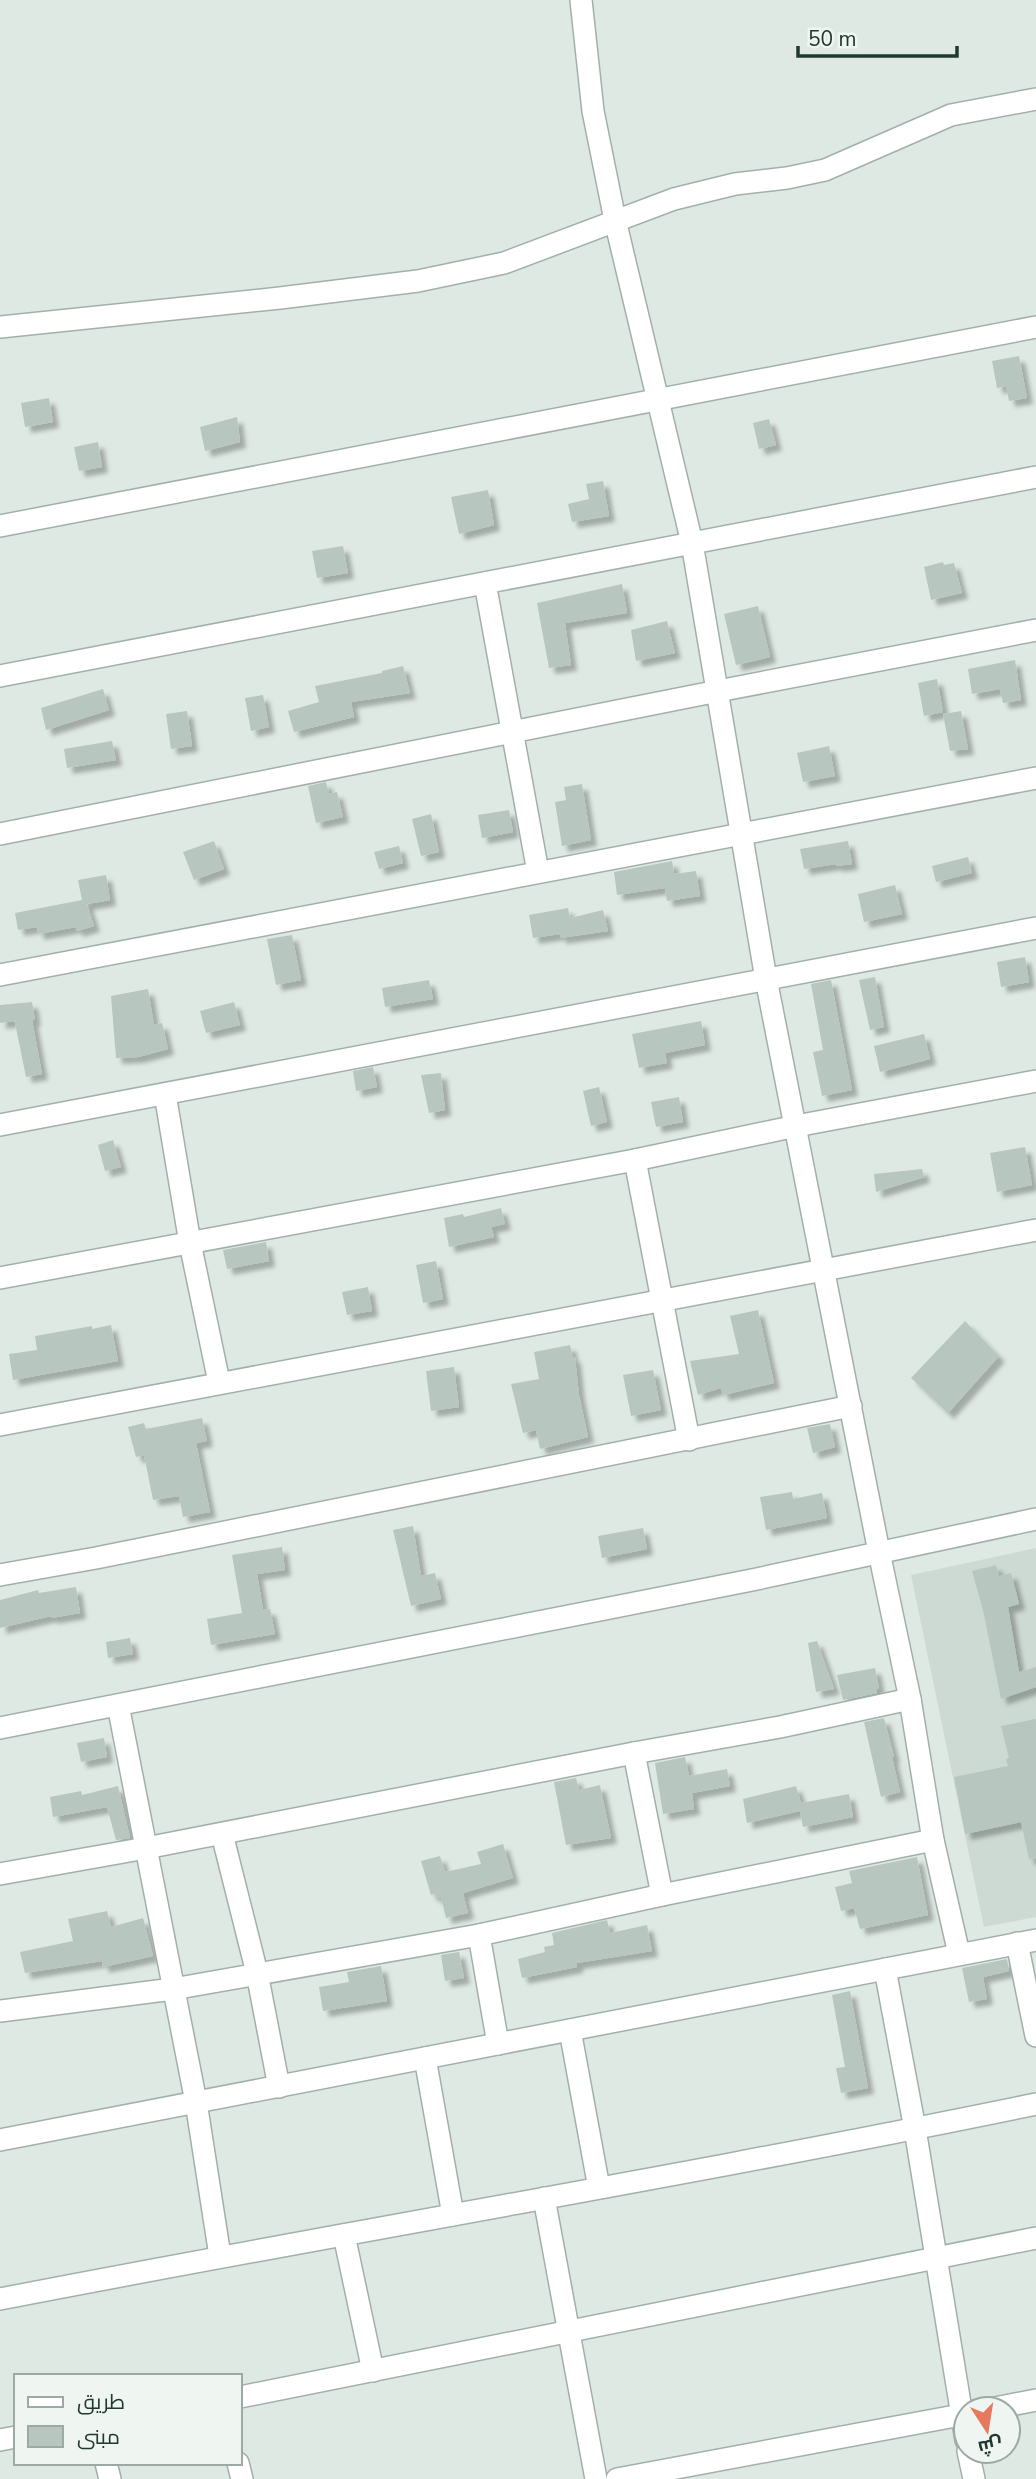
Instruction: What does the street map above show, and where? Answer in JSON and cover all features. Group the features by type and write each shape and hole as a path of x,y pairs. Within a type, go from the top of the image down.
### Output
{"street":[{"path":"581,0 593,111 615,220 692,543 766,979 910,1699 933,1840 959,1954"},
{"path":"0,327 418,281 504,263 674,199 735,184 825,170 951,115 1036,99"},
{"path":"0,526 1036,327"},
{"path":"0,676 1036,477"},
{"path":"485,583 538,872"},
{"path":"0,834 1036,630"},
{"path":"0,975 1036,778"},
{"path":"0,1125 1036,928"},
{"path":"0,1278 635,1160 796,1126 1036,1081"},
{"path":"165,1094 190,1243 219,1382"},
{"path":"635,1160 689,1440"},
{"path":"0,1425 1036,1230"},
{"path":"0,1575 851,1406"},
{"path":"0,1728 752,1580 1036,1519"},
{"path":"0,1874 780,1727 910,1699"},
{"path":"118,1705 196,2102 220,2256"},
{"path":"634,1753 662,1895"},
{"path":"222,1833 257,1973 279,2087"},
{"path":"0,2011 173,1989 480,1935 933,1840"},
{"path":"480,1935 498,2044"},
{"path":"0,2140 1027,1942 1036,2036"},
{"path":"886,1969 960,2395"},
{"path":"570,2030 599,2188"},
{"path":"425,2058 453,2215"},
{"path":"0,2299 915,2129 1036,2104"},
{"path":"544,2198 596,2479"},
{"path":"344,2235 373,2371"},
{"path":"242,2397 1036,2238"},
{"path":"617,2479 677,2473 952,2416"}],"shaded area":[{"path":"1036,1548 1036,1917 984,1927 911,1575"}],"building":[{"path":"1019,356 1027,398 1009,401 1006,386 997,388 992,361"},
{"path":"49,398 53,422 25,427 21,403"},
{"path":"237,417 240,442 205,451 200,427"},
{"path":"769,419 776,445 759,449 753,423"},
{"path":"98,442 102,467 79,471 74,447"},
{"path":"603,481 609,516 572,522 568,504 589,499 586,484"},
{"path":"488,490 494,525 459,534 451,497"},
{"path":"343,546 348,573 317,578 312,551"},
{"path":"943,562 944,565 954,563 962,593 931,600 924,567"},
{"path":"622,584 627,613 565,623 571,665 549,668 537,603"},
{"path":"758,606 770,657 736,665 724,614"},
{"path":"667,621 675,653 636,661 631,630"},
{"path":"1015,660 1021,700 1003,703 1000,689 972,694 968,669"},
{"path":"403,666 410,693 351,702 354,717 294,732 288,711 319,702 315,686 382,673"},
{"path":"937,679 943,712 924,716 918,683"},
{"path":"103,689 109,710 46,730 41,708"},
{"path":"263,695 269,727 251,731 245,698"},
{"path":"187,711 192,746 171,749 166,714"},
{"path":"961,711 968,749 950,751 943,714"},
{"path":"112,741 116,760 67,768 64,749"},
{"path":"829,746 835,776 803,782 797,753"},
{"path":"326,782 329,794 337,792 343,817 316,823 308,786"},
{"path":"582,784 591,840 562,846 555,802 566,800 564,787"},
{"path":"509,810 513,832 482,838 478,815"},
{"path":"431,814 439,852 421,856 412,819"},
{"path":"214,841 224,869 194,880 183,852"},
{"path":"848,841 852,864 804,869 800,849"},
{"path":"399,846 403,863 379,869 374,852"},
{"path":"968,857 972,873 936,882 932,866"},
{"path":"672,861 674,874 696,871 700,896 667,901 665,888 617,895 614,872"},
{"path":"106,875 110,900 87,904 94,926 77,931 76,927 38,934 37,927 18,930 15,913 82,900 78,880"},
{"path":"895,885 902,914 864,922 858,894"},
{"path":"568,908 570,918 603,910 608,931 560,938 560,934 533,938 529,915"},
{"path":"292,935 301,980 276,985 267,939"},
{"path":"1025,957 1029,982 1001,987 997,962"},
{"path":"875,977 884,1027 870,1030 859,980"},
{"path":"429,980 433,999 385,1007 382,988"},
{"path":"831,980 852,1090 822,1096 813,1052 823,1050 811,984"},
{"path":"148,989 154,1025 162,1023 168,1049 138,1057 116,1058 111,996"},
{"path":"32,1002 35,1020 32,1020 42,1074 26,1077 15,1023 0,1023 0,1005"},
{"path":"234,1002 240,1025 206,1033 200,1011"},
{"path":"701,1021 705,1045 665,1053 667,1063 639,1068 632,1034"},
{"path":"924,1034 930,1059 880,1072 874,1046"},
{"path":"373,1067 377,1087 356,1091 353,1071"},
{"path":"441,1073 445,1110 429,1113 421,1075"},
{"path":"599,1087 607,1122 591,1126 583,1091"},
{"path":"679,1097 683,1122 656,1127 651,1102"},
{"path":"113,1140 121,1167 105,1171 98,1145"},
{"path":"1025,1147 1032,1185 997,1192 990,1153"},
{"path":"922,1169 924,1177 876,1192 874,1174"},
{"path":"501,1208 505,1224 491,1227 494,1237 449,1247 444,1218 463,1214 464,1217"},
{"path":"266,1242 269,1261 227,1269 223,1250"},
{"path":"436,1261 443,1299 423,1303 416,1265"},
{"path":"368,1287 372,1311 347,1315 342,1292"},
{"path":"758,1310 774,1383 723,1395 721,1388 698,1395 690,1361 739,1354 730,1316"},
{"path":"965,1321 999,1356 948,1413 911,1378"},
{"path":"111,1325 118,1361 13,1380 9,1354 37,1350 35,1336"},
{"path":"570,1345 573,1358 575,1357 579,1395 588,1437 540,1449 536,1430 523,1433 511,1384 539,1379 534,1352"},
{"path":"454,1367 459,1407 431,1411 426,1371"},
{"path":"653,1370 661,1410 631,1416 623,1375"},
{"path":"202,1418 207,1441 196,1443 210,1512 183,1517 179,1496 153,1500 144,1455 136,1457 128,1427 144,1423 146,1429"},
{"path":"830,1424 835,1447 813,1453 807,1428"},
{"path":"792,1492 793,1499 822,1493 827,1518 766,1530 760,1497"},
{"path":"413,1526 421,1576 435,1573 441,1599 411,1606 393,1530"},
{"path":"643,1528 647,1549 602,1558 598,1536"},
{"path":"282,1547 285,1570 257,1574 263,1610 270,1609 275,1634 211,1645 207,1619 242,1613 232,1555"},
{"path":"996,1565 999,1576 1011,1573 1019,1604 1008,1607 1019,1672 1036,1667 1036,1687 1001,1699 983,1610 972,1571"},
{"path":"76,1587 80,1613 51,1616 0,1628 0,1600 38,1590 39,1593"},
{"path":"130,1638 133,1654 108,1658 106,1642"},
{"path":"817,1641 834,1689 816,1692 808,1643"},
{"path":"875,1668 879,1688 876,1689 877,1693 843,1700 837,1675"},
{"path":"884,1718 900,1792 881,1797 864,1722"},
{"path":"1036,1719 1036,1858 1029,1859 1021,1822 965,1834 954,1777 1008,1766 1006,1759 1009,1758 1001,1726"},
{"path":"104,1738 107,1757 81,1762 77,1743"},
{"path":"685,1757 689,1776 727,1769 730,1786 692,1793 694,1809 663,1814 655,1763"},
{"path":"576,1778 579,1790 600,1785 611,1838 566,1845 554,1782"},
{"path":"118,1786 130,1838 116,1840 107,1807 53,1817 50,1797 81,1791 82,1795"},
{"path":"796,1786 801,1803 849,1794 853,1817 803,1827 800,1811 747,1823 743,1799"},
{"path":"503,1844 513,1878 463,1893 468,1913 446,1918 441,1897 431,1895 421,1861 440,1856 445,1872 481,1864 477,1852"},
{"path":"917,1857 928,1915 860,1929 854,1908 841,1911 835,1887 852,1883 849,1871"},
{"path":"107,1911 111,1927 143,1918 153,1956 103,1967 102,1961 25,1973 20,1952 73,1941 68,1919"},
{"path":"607,1920 610,1933 647,1925 652,1951 577,1963 577,1967 522,1978 518,1959 545,1952 544,1947 554,1945 552,1933"},
{"path":"459,1952 464,1978 445,1981 441,1955"},
{"path":"1007,1959 1009,1971 983,1977 987,1999 969,2002 962,1968"},
{"path":"381,1966 387,2001 323,2011 319,1987 349,1982 347,1972"},
{"path":"850,1991 868,2088 841,2093 836,2068 845,2067 832,1995"}]}
